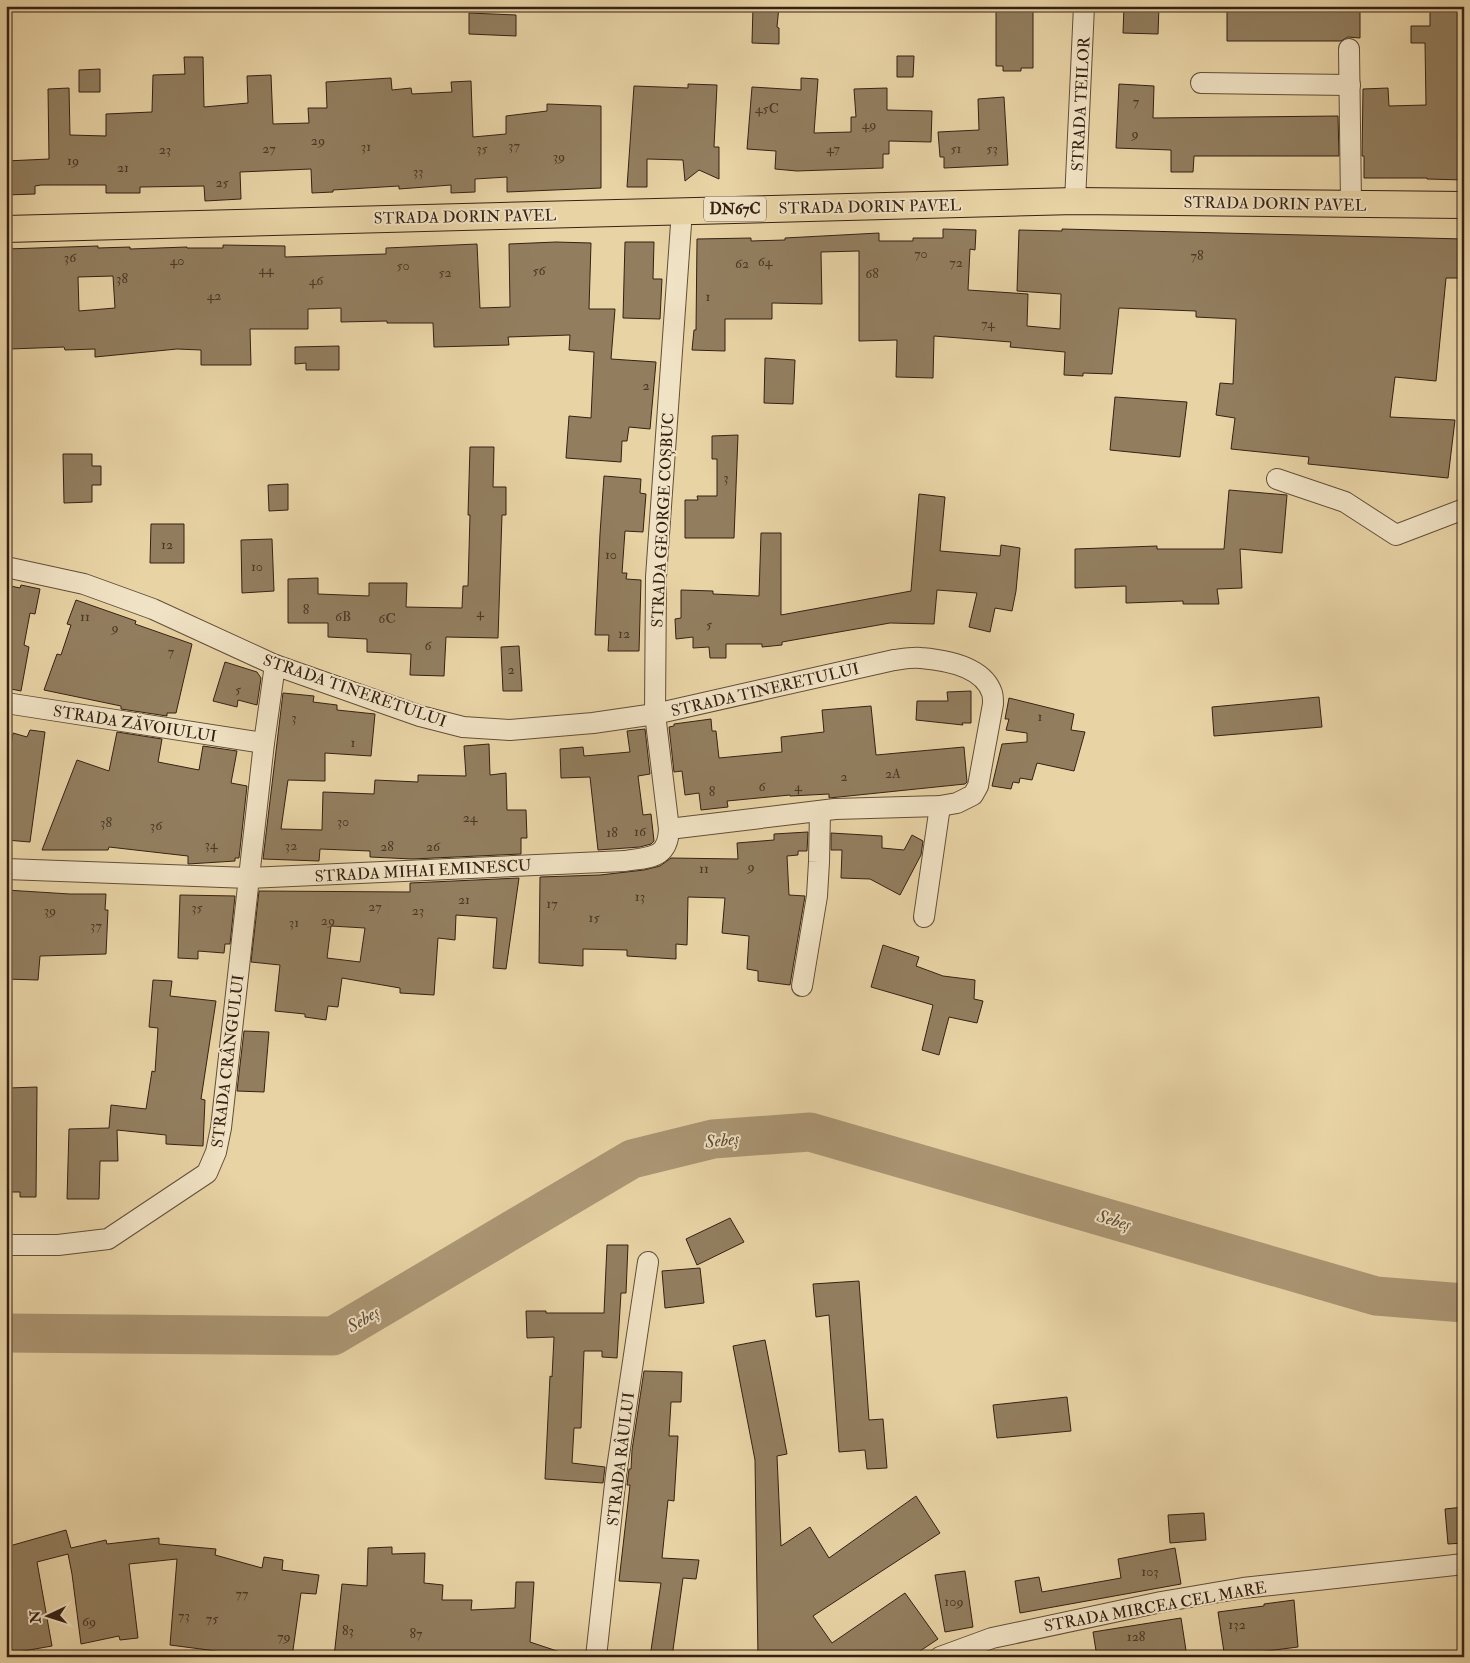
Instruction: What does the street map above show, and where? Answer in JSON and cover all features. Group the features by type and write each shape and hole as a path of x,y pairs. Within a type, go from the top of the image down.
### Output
{"main road":[{"name":"STRADA DORIN PAVEL","path":"6,229 1075,201 1464,205"}],"street":[{"name":"STRADA TEILOR","path":"1075,201 1084,6"},
{"path":"1349,49 1351,204"},
{"path":"1201,83 1350,85"},
{"name":"STRADA GEORGE COȘBUC","path":"669,829 655,714 656,577 682,210"},
{"path":"1277,480 1344,502 1396,535 1464,509"},
{"name":"STRADA TINERETULUI","path":"8,567 92,587 153,609 275,664 420,716 464,727 510,730 593,723 655,714 894,660 920,658 947,662 977,673 986,682 992,693 993,704 978,786 972,795 957,802 940,806"},
{"name":"STRADA CRÂNGULUI","path":"6,1245 58,1246 108,1239 206,1173 216,1152 221,1128 264,743 275,664"},
{"name":"STRADA ZĂVOIULUI","path":"6,703 264,743"},
{"path":"669,829 820,811 940,806 924,917"},
{"path":"802,986 817,896 820,811"},
{"name":"STRADA MIHAI EMINESCU","path":"6,869 249,878 624,861 651,856 664,850 669,841 669,829"},
{"name":"STRADA RÂULUI","path":"596,1657 616,1476 648,1262"},
{"name":"STRADA MIRCEA CEL MARE","path":"940,1657 992,1638 1161,1602 1243,1588 1464,1564"}],"path":[{"path":"6,480 8,567"}],"building":[{"path":"753,6 779,6 777,27 779,28 779,44 752,43"},
{"path":"996,6 1033,6 1033,68 1021,68 1021,71 1003,71 1003,66 996,66"},
{"path":"1124,6 1159,6 1158,34 1123,33"},
{"path":"1227,6 1360,6 1360,38 1348,37 1341,41 1227,41"},
{"path":"1430,6 1464,7 1464,68 1460,68 1464,180 1364,178 1364,156 1362,156 1363,89 1388,88 1389,106 1426,105 1425,43 1411,43 1411,26 1430,26"},
{"path":"469,13 516,15 516,36 469,34"},
{"path":"897,56 914,56 913,77 897,77"},
{"path":"184,57 203,57 204,107 248,103 247,76 271,75 273,124 309,123 308,108 327,108 326,82 391,78 392,90 411,88 412,94 452,92 451,82 471,81 473,137 506,134 506,116 547,111 547,104 601,106 601,188 507,192 507,177 475,179 475,192 451,193 451,185 399,189 399,186 312,193 311,169 240,172 241,199 205,201 204,186 140,187 140,193 106,193 106,185 41,185 35,186 35,194 6,195 6,161 49,159 48,89 69,88 70,135 106,136 106,114 152,112 153,75 185,74"},
{"path":"100,69 100,92 79,92 79,70"},
{"path":"801,78 818,79 814,133 851,132 851,117 856,117 854,89 887,88 887,110 932,111 931,142 889,141 889,154 883,154 883,168 797,171 775,169 776,151 747,149 752,87 801,90"},
{"path":"688,84 717,85 714,147 719,147 719,179 699,170 685,181 683,160 647,159 647,187 627,187 634,86 688,88"},
{"path":"1119,84 1154,86 1153,118 1338,116 1339,156 1194,156 1193,172 1171,172 1171,150 1116,148"},
{"path":"1004,97 1008,165 944,168 944,157 940,157 938,132 979,130 978,99"},
{"path":"943,229 976,230 975,250 970,249 968,290 1028,294 1027,326 1060,329 1061,294 1017,291 1019,230 1062,231 1062,229 1464,239 1464,278 1446,278 1436,381 1395,377 1390,417 1455,420 1448,478 1308,464 1309,457 1231,449 1235,418 1216,415 1220,383 1233,384 1236,319 1196,317 1196,311 1119,308 1112,374 1083,373 1083,376 1064,375 1065,352 1010,347 1011,342 934,336 933,378 896,377 897,340 859,341 859,251 821,252 822,304 772,303 772,319 725,319 725,351 692,350 694,330 696,330 697,239 751,238 751,241 785,240 785,238 879,233 879,241 913,241 913,238 943,238"},
{"path":"625,242 654,242 653,279 662,279 660,319 623,318"},
{"path":"591,243 589,309 615,309 611,359 656,362 650,429 629,427 627,441 622,441 621,462 566,458 569,416 591,418 594,352 569,350 570,335 508,337 509,345 434,347 433,323 341,322 341,308 308,309 308,329 250,329 251,365 201,365 201,350 177,349 95,357 95,349 65,350 64,347 10,349 6,249 98,246 98,248 130,247 130,249 223,248 223,245 285,246 285,257 386,254 386,248 477,244 480,308 510,307 509,244","holes":["113,276 115,308 79,311 78,277"]},
{"path":"339,346 339,370 306,370 306,363 295,364 295,347"},
{"path":"765,358 795,360 793,404 764,403"},
{"path":"1115,397 1187,402 1180,457 1110,450"},
{"path":"738,435 734,538 685,538 685,500 698,500 697,496 717,496 717,459 712,459 712,436"},
{"path":"470,447 494,447 493,487 506,487 506,515 502,515 498,638 446,637 444,676 410,675 411,654 367,652 367,639 328,637 328,623 288,623 288,579 318,578 318,594 369,596 369,583 407,583 406,607 462,608 463,586 468,586"},
{"path":"63,454 92,454 92,466 101,466 101,485 92,485 92,502 64,503"},
{"path":"604,476 641,479 640,493 646,494 643,532 625,531 622,573 627,573 626,579 641,580 639,651 608,651 609,635 595,635"},
{"path":"288,484 288,510 269,511 268,485"},
{"path":"1229,490 1287,495 1282,553 1240,549 1242,588 1217,589 1219,604 1183,604 1183,601 1126,603 1126,586 1075,588 1075,549 1157,546 1157,549 1224,549"},
{"path":"919,494 945,497 940,551 1000,556 1001,545 1020,548 1012,611 995,608 990,632 969,627 977,593 937,590 934,624 890,623 782,642 782,645 762,647 762,644 726,644 726,658 710,658 709,647 693,648 693,637 676,639 675,619 681,618 681,590 713,591 713,594 759,596 761,533 781,533 781,615 911,591"},
{"path":"151,524 184,524 184,563 150,563"},
{"path":"272,539 274,591 242,593 241,540"},
{"path":"6,585 20,588 21,585 40,589 35,614 30,613 24,645 29,647 21,691 6,688"},
{"path":"76,600 136,621 135,624 192,644 176,713 167,713 167,716 121,709 121,706 44,690 57,654 61,655 71,625 67,624"},
{"path":"519,646 522,691 503,691 501,647"},
{"path":"225,662 257,672 261,678 257,705 238,700 237,707 213,701"},
{"path":"971,691 971,723 962,723 963,725 916,720 917,701 948,701 947,692"},
{"path":"283,693 314,696 313,702 337,705 337,710 375,714 371,756 325,753 325,781 288,780 281,829 322,830 323,792 374,794 375,780 418,782 418,775 466,776 464,746 489,744 490,775 506,773 507,810 526,810 527,838 521,838 521,854 412,859 370,857 370,851 320,849 319,861 263,859"},
{"path":"1319,697 1322,727 1214,736 1212,707"},
{"path":"1009,698 1074,714 1071,730 1085,732 1074,771 1037,763 1032,780 1020,778 1019,783 1013,782 1011,789 992,786 1002,744 1027,742 1027,733 1006,730 1009,719 1005,719"},
{"path":"871,706 876,755 964,747 967,782 965,784 829,798 829,794 790,795 727,801 728,807 701,810 699,793 685,795 682,771 674,772 669,727 674,726 674,724 711,719 712,731 716,731 719,758 782,752 781,737 824,732 822,710"},
{"path":"645,729 650,774 638,776 643,815 651,814 654,841 651,844 640,847 598,850 590,777 561,778 560,749 583,747 584,756 630,752 627,731"},
{"path":"30,730 45,732 30,842 6,840 8,766 13,733 27,737"},
{"path":"117,732 162,739 158,762 199,770 203,746 237,751 231,783 247,786 239,858 235,858 235,861 188,864 188,856 109,847 108,850 42,850 77,760 109,771"},
{"path":"808,832 807,851 798,851 798,855 787,856 789,895 805,896 790,985 758,981 758,971 747,969 749,936 722,933 725,898 688,897 687,945 676,944 676,959 627,956 627,950 583,949 583,966 539,963 540,877 600,875 644,870 660,866 671,858 738,859 737,843 774,840 774,834"},
{"path":"831,833 882,836 882,848 904,850 912,835 923,841 921,855 900,895 870,879 841,878 842,850 831,850"},
{"path":"519,878 506,969 493,968 497,918 456,915 455,940 438,938 434,995 400,993 400,988 342,978 338,1007 328,1006 326,1020 305,1017 305,1014 275,1011 280,965 251,962 259,891 410,892 410,883","holes":["331,926 365,928 360,962 327,958"]},
{"path":"6,890 106,894 105,910 108,910 106,954 40,956 38,980 6,979"},
{"path":"180,895 235,896 230,944 225,944 224,953 198,951 198,959 178,958"},
{"path":"883,945 919,957 916,966 943,976 975,980 974,999 983,1001 977,1023 949,1017 939,1055 922,1050 933,1005 871,987"},
{"path":"153,980 172,981 170,996 216,1001 201,1099 205,1100 203,1146 166,1144 166,1135 117,1130 118,1161 100,1161 99,1199 67,1199 69,1129 109,1128 111,1105 146,1109 152,1071 155,1072 158,1028 149,1027"},
{"path":"244,1031 269,1032 264,1092 237,1091"},
{"path":"37,1087 36,1197 20,1197 20,1192 6,1192 9,1088"},
{"path":"730,1218 744,1242 697,1265 686,1239"},
{"path":"607,1245 628,1245 626,1293 621,1293 617,1358 602,1357 602,1351 584,1351 581,1428 574,1428 572,1463 605,1467 603,1483 545,1479 550,1376 552,1377 554,1337 527,1338 526,1311 604,1313"},
{"path":"700,1268 704,1303 665,1308 662,1271"},
{"path":"859,1281 869,1420 883,1419 887,1468 867,1469 865,1450 839,1452 829,1315 816,1317 813,1284"},
{"path":"765,1340 787,1454 777,1456 781,1546 810,1527 829,1558 916,1496 940,1533 813,1616 832,1643 905,1593 938,1639 911,1657 758,1657 755,1460 733,1346"},
{"path":"644,1371 682,1372 681,1402 671,1402 669,1436 678,1436 674,1501 668,1500 662,1558 699,1560 696,1579 683,1578 672,1657 650,1657 661,1583 619,1581 630,1485 627,1485 629,1469 631,1469 632,1450"},
{"path":"1067,1397 1071,1431 997,1438 993,1405"},
{"path":"1464,1507 1464,1543 1448,1544 1445,1509"},
{"path":"1204,1513 1206,1540 1170,1543 1168,1515"},
{"path":"66,1530 71,1548 106,1540 107,1544 159,1538 159,1544 216,1549 215,1555 262,1568 264,1557 283,1560 282,1570 319,1575 316,1594 301,1593 292,1657 262,1653 262,1657 170,1645 177,1559 129,1564 138,1638 120,1640 119,1636 81,1644 68,1554 37,1562 52,1646 6,1654 6,1547"},
{"path":"392,1547 392,1554 425,1553 424,1583 443,1585 442,1600 472,1600 471,1610 515,1608 516,1582 534,1582 530,1642 563,1653 563,1657 334,1657 342,1584 367,1586 368,1548"},
{"path":"1175,1548 1181,1584 1020,1613 1015,1581 1039,1577 1042,1592 1121,1578 1118,1559"},
{"path":"965,1571 973,1627 945,1632 935,1575"},
{"path":"1294,1600 1298,1647 1243,1654 1243,1657 1226,1657 1218,1612"},
{"path":"1181,1618 1187,1657 1097,1657 1093,1632"}],"waterway":[{"name":"Sebeș","path":"6,1333 333,1336 632,1159 713,1139 810,1132 1376,1296 1464,1303"}]}
